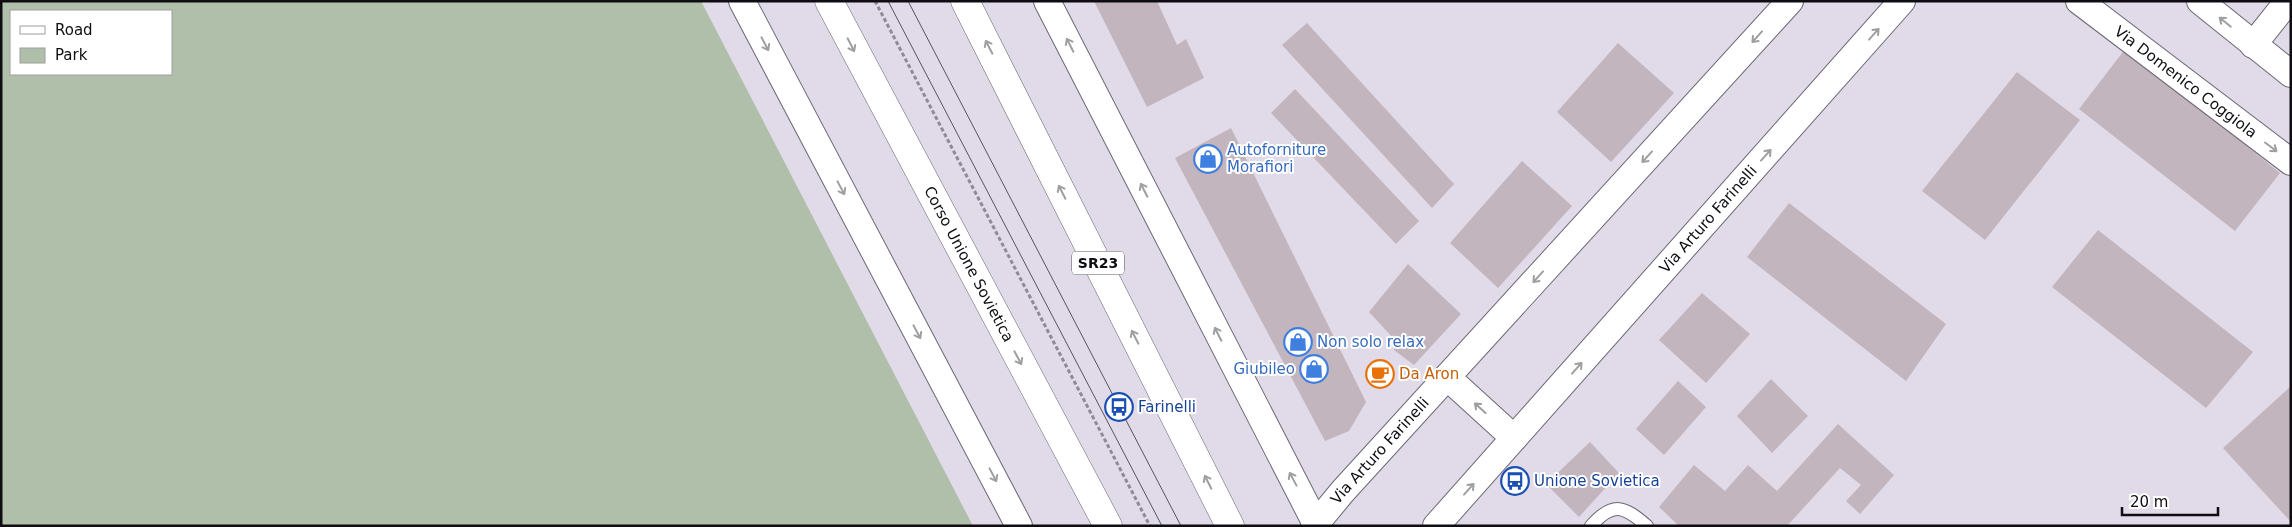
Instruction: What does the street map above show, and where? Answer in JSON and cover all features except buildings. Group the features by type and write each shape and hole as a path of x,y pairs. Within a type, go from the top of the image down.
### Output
{"main road":[{"name":"Corso Unione Sovietica","path":"829,1 1108,526"},
{"name":"SR23","path":"965,1 1230,526"}],"street":[{"path":"742,1 1019,526"},
{"path":"1047,1 1315,525"},
{"name":"Via Arturo Farinelli","path":"1315,525 1447,377 1790,1"},
{"name":"Via Arturo Farinelli","path":"1436,526 1902,1"},
{"name":"Via Domenico Coggiola","path":"2080,1 2291,162"},
{"path":"2200,1 2291,74"},
{"path":"2253,45 2288,1"},
{"path":"1447,377 1514,438"}],"lane":[{"path":"1591,526 1602,514 1612,509 1624,509 1647,526"}],"path":[{"path":"875,1 1150,526"}],"green space":[{"path":"1,1 701,1 973,526 1,526"}],"tram line":[{"path":"888,1 1162,526"},
{"path":"908,1 1181,526"}],"place":[{"name":"Autoforniture Morafiori","path":"1208,159"},
{"name":"Non solo relax","path":"1298,342"},
{"name":"Giubileo","path":"1314,369"},
{"name":"Da Aron","path":"1380,374"},
{"name":"Farinelli","path":"1119,407"},
{"name":"Unione Sovietica","path":"1515,481"}]}
